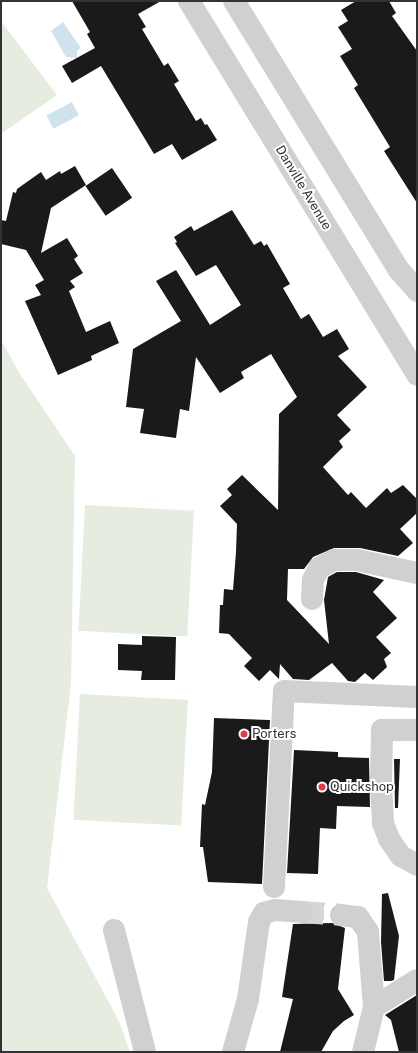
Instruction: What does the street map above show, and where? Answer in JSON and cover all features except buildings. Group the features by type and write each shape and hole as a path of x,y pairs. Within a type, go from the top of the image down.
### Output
{"street":[{"name":"Danville Avenue","path":"189,1 417,375"},
{"path":"234,1 399,270 417,291"},
{"path":"312,599 313,580 319,568 334,560 357,560 417,573"},
{"path":"274,887 284,692 417,696"},
{"path":"417,730 382,730 381,777 383,823 389,839 401,856 417,866"},
{"path":"233,1052 248,999 259,922 264,914 276,910 302,912"},
{"path":"341,915 358,917 368,932 374,1007 363,1052"},
{"path":"114,930 145,1052"},
{"path":"374,1007 417,980"}],"shaded area":[{"path":"1,21 57,95 1,134"},
{"path":"1,340 20,374 75,456 71,684 47,888 119,1021 130,1052 1,1052"},
{"path":"85,505 194,511 187,637 78,631"},
{"path":"80,694 188,700 181,825 73,820"}],"water":[{"path":"63,22 81,48 77,51 77,58 66,57 51,31"},
{"path":"72,102 79,115 53,129 46,116"}],"tunnel":[{"path":"302,912 341,915"}],"place":[{"name":"Porters","path":"244,734"},
{"name":"Quickshop","path":"322,787"}]}
